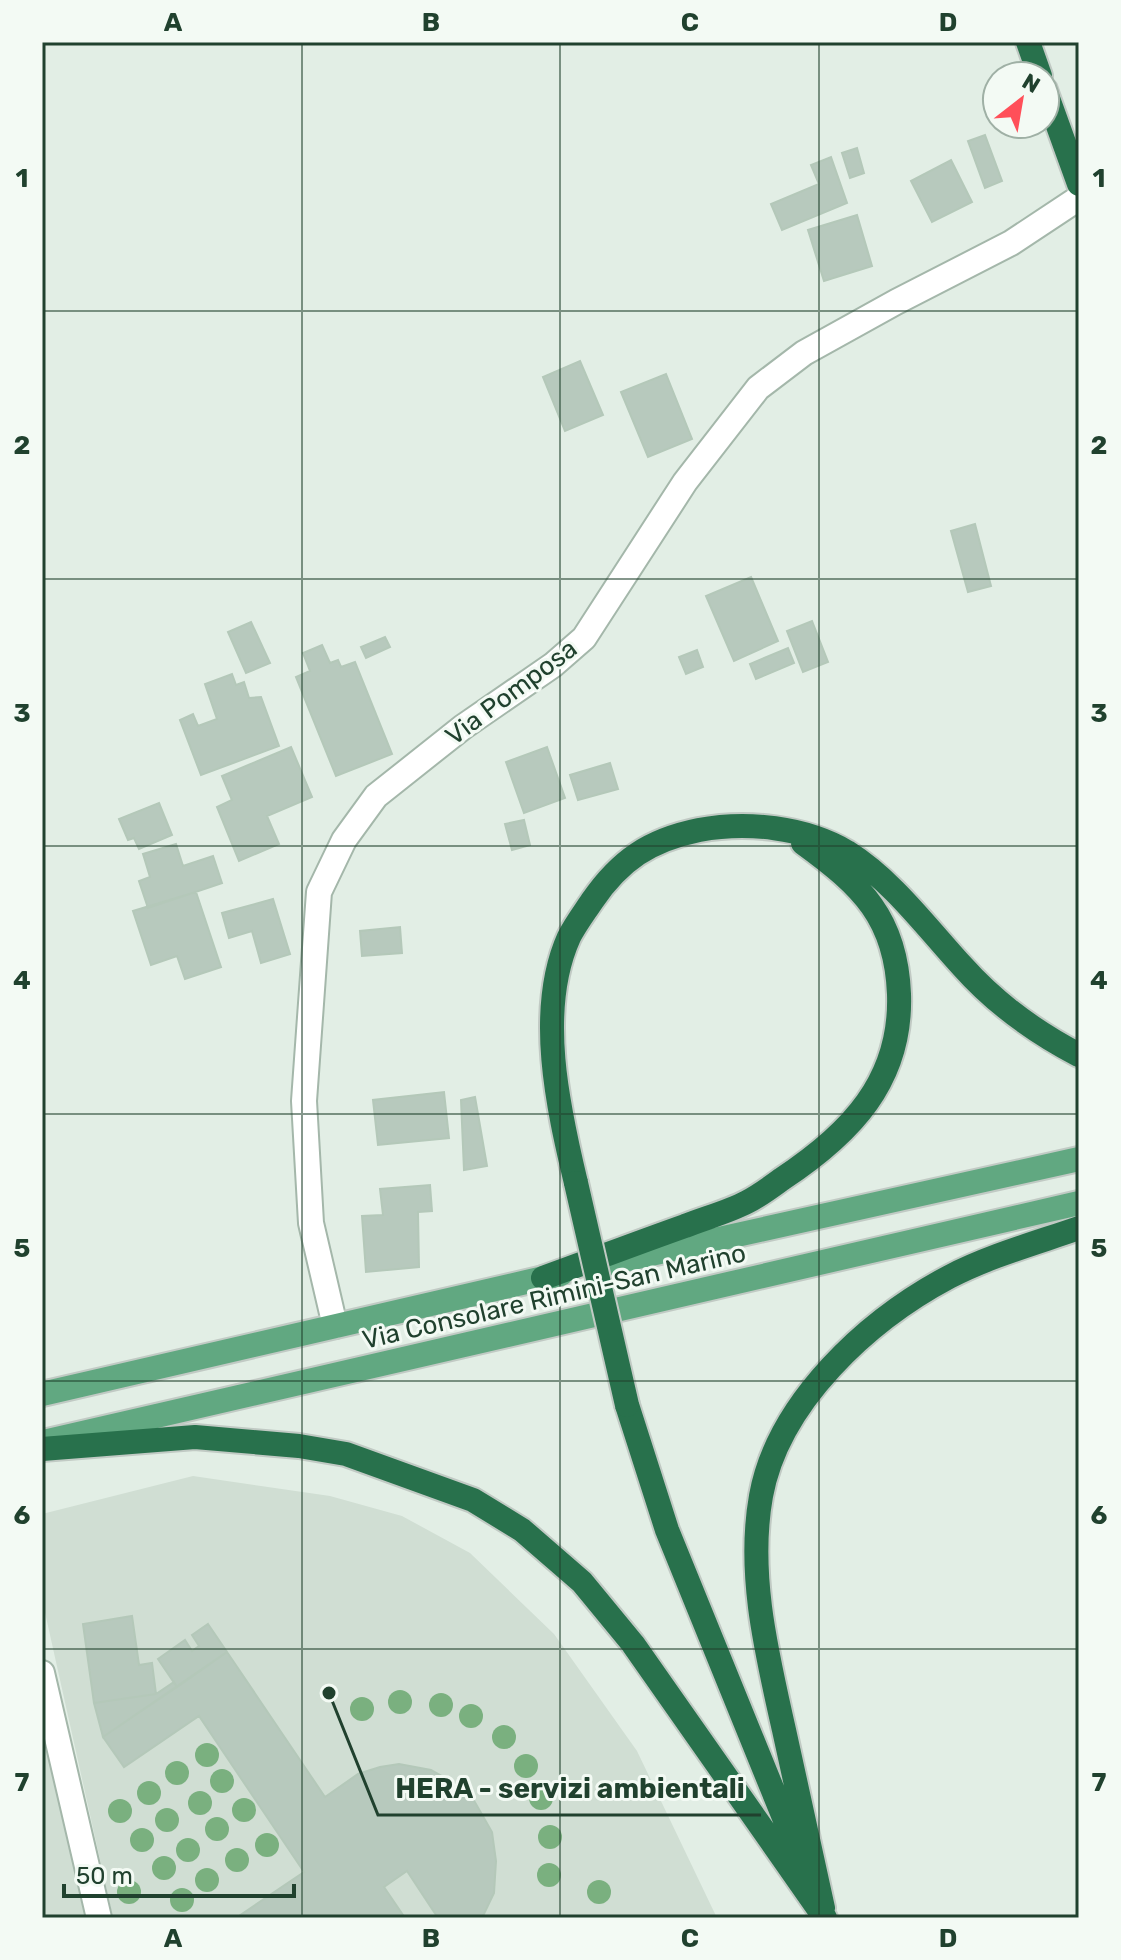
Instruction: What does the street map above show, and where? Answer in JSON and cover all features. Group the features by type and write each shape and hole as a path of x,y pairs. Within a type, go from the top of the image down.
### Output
{"highway":[{"path":"1061,134 1079,184"},
{"path":"825,1918 667,1530 627,1405 561,1117 553,1046 553,1005 559,968 569,938 602,886 628,859 652,843 714,827 746,825 785,830 812,837 845,852 877,875 966,971 1003,1005 1038,1032 1079,1055"},
{"path":"543,1278 747,1203 808,1162 862,1112 882,1079 894,1048 900,1016 893,946 877,914 855,884 785,830"},
{"path":"825,1918 773,1682 759,1602 756,1533 762,1493 777,1451 801,1404 830,1368 861,1337 905,1303 951,1276 1079,1228"},
{"path":"42,1446 195,1437 299,1446 346,1454 473,1500 522,1530 582,1582 633,1644 825,1918"}],"main road":[{"name":"Via Consolare Rimini-San Marino","path":"42,1394 543,1278 1079,1159"},
{"name":"Via Consolare Rimini-San Marino","path":"42,1446 1079,1203"}],"street":[{"name":"Via Pomposa","path":"335,1326 311,1223 304,1101 319,892 344,840 376,796 463,727 553,665 584,638 685,482 758,388 804,353 1011,243 1079,198"},
{"path":"42,1673 99,1918"}],"shaded area":[{"path":"193,1476 330,1496 402,1516 470,1553 554,1634 637,1751 717,1918 113,1918 42,1599 42,1514"},
{"path":"42,1731 85,1918 42,1918"}],"building":[{"path":"981,136 981,140 987,140 1002,181 985,188 968,141"},
{"path":"857,148 864,173 850,178 842,153"},
{"path":"831,157 847,203 782,230 771,204 819,184 811,165"},
{"path":"951,160 972,202 932,222 911,181"},
{"path":"857,215 872,266 824,281 808,230"},
{"path":"580,361 603,415 565,431 543,377"},
{"path":"666,374 692,439 648,457 621,392"},
{"path":"975,524 991,586 968,592 951,531"},
{"path":"751,577 778,641 734,661 706,596"},
{"path":"812,621 828,662 803,672 787,631"},
{"path":"251,622 270,663 246,673 228,632"},
{"path":"385,637 390,647 366,658 361,647"},
{"path":"322,645 330,663 338,660 341,667 355,662 392,754 336,776 296,677 310,671 303,653"},
{"path":"788,648 794,663 756,679 750,664"},
{"path":"697,650 703,667 686,674 679,657"},
{"path":"232,674 236,685 244,682 249,698 261,697 279,746 201,775 180,720 193,714 198,726 217,719 205,684"},
{"path":"291,747 312,797 267,816 279,844 239,861 217,807 232,800 222,776"},
{"path":"547,747 565,798 524,813 506,762"},
{"path":"610,763 618,789 578,800 570,775"},
{"path":"159,803 172,835 139,849 134,838 128,840 119,819"},
{"path":"524,820 530,845 512,850 505,824"},
{"path":"176,844 183,866 213,856 222,883 148,908 139,881 150,877 143,854"},
{"path":"196,892 221,967 185,979 177,956 151,965 133,911"},
{"path":"273,899 290,954 261,963 252,931 229,938 222,913"},
{"path":"400,927 402,953 362,956 360,931"},
{"path":"444,1092 449,1138 378,1145 373,1100"},
{"path":"475,1097 487,1166 464,1170 461,1100"},
{"path":"430,1185 432,1211 418,1212 419,1267 366,1272 362,1216 383,1215 380,1189"},
{"path":"132,1616 139,1665 152,1663 156,1694 94,1703 83,1624"},
{"path":"208,1624 227,1652 177,1687 158,1659 185,1640 192,1651 199,1646 192,1635"},
{"path":"227,1652 325,1797 358,1774 399,1764 431,1770 463,1788 472,1797 492,1832 496,1861 494,1893 482,1918 438,1918 407,1871 384,1887 405,1918 236,1918 304,1872 199,1716 124,1767 103,1737"},
{"path":"174,1682 177,1687 103,1737 94,1703 156,1694"}],"place":[{"name":"HERA - servizi ambientali","path":"329,1693"}]}
